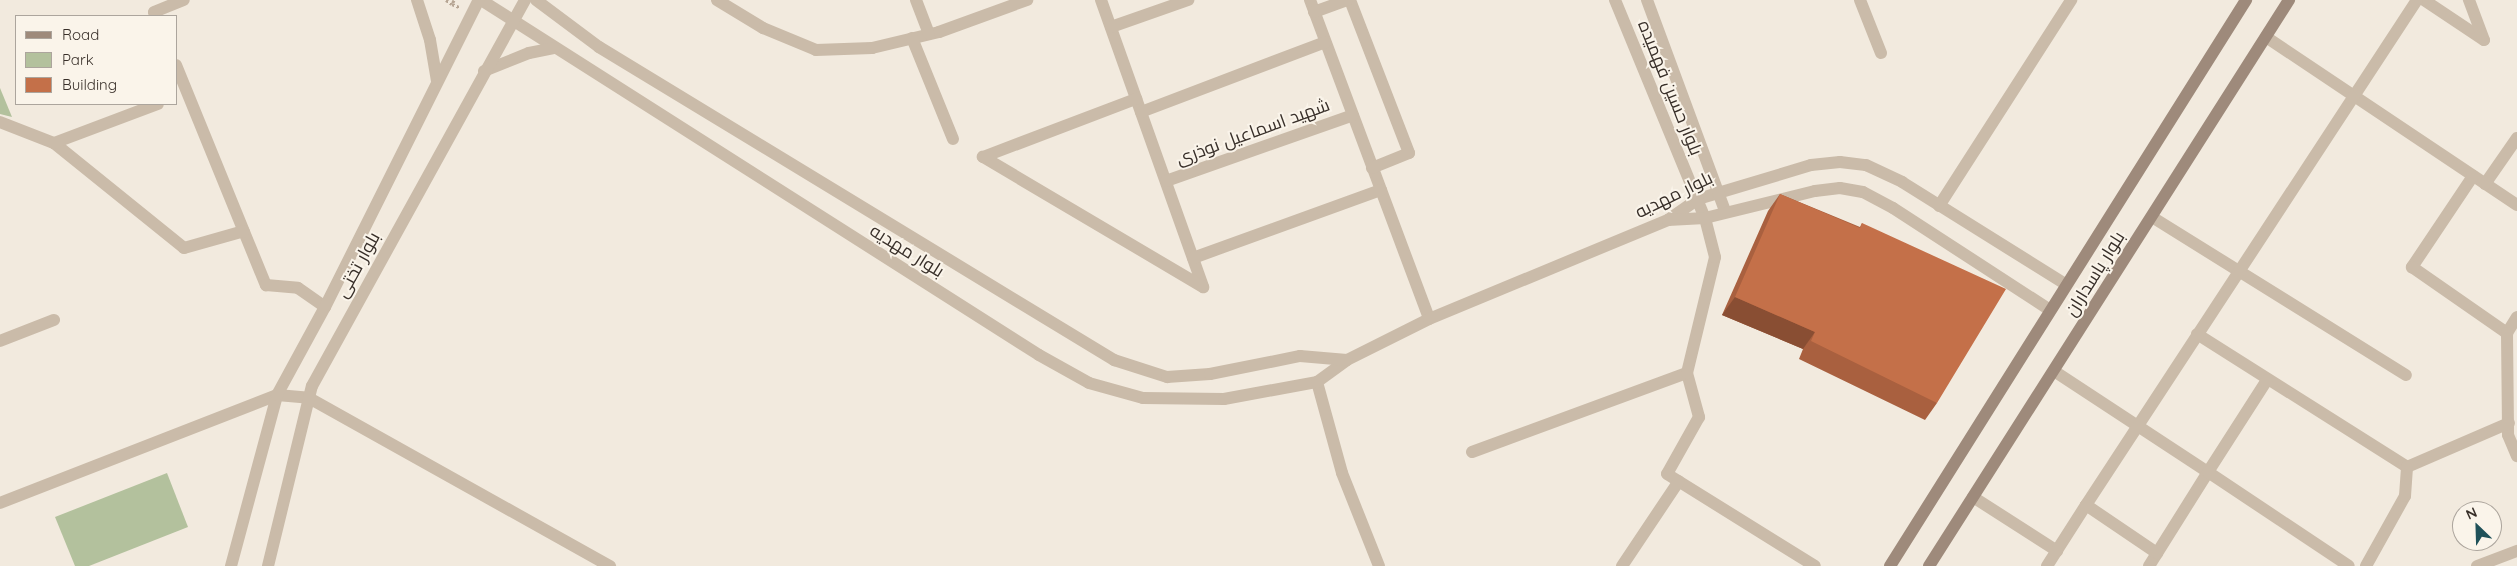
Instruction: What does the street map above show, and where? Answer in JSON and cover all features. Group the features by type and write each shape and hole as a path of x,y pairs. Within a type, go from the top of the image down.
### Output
{"main road":[{"name":"بلوار پاسداران","path":"1890,566 2065,284 2246,0"},
{"name":"بلوار پاسداران","path":"1929,566 2289,0"}],"street":[{"path":"156,15 154,12 184,0"},
{"path":"417,0 430,40 437,80"},
{"name":"بلوار تختی","path":"231,566 277,395 325,307 437,80 480,0"},
{"name":"بلوار مهدیه","path":"480,0 1039,354 1089,383 1143,398 1224,399 1317,382 1347,360 1429,319 1668,220 1698,200 1716,192 1811,165 1840,162 1866,165 1902,182 2065,284"},
{"name":"بلوار تختی","path":"268,566 312,386 484,71 525,0"},
{"name":"بلوار مهدیه","path":"536,0 599,47 1114,360 1167,377 1210,374 1300,356 1347,360"},
{"path":"717,0 763,28 816,50 872,48 929,34 1027,0"},
{"path":"916,0 929,34"},
{"path":"1101,0 1203,286 983,157 1136,99"},
{"path":"1111,27 1188,0"},
{"path":"1310,0 1429,319"},
{"path":"1314,12 1349,0 1409,153 1372,168"},
{"name":"بلوار حسین فهمیده","path":"1615,0 1698,200 1715,256 1687,373"},
{"name":"بلوار حسین فهمیده","path":"1647,0 1716,192 1725,212"},
{"path":"1860,0 1881,53"},
{"path":"1939,206 2071,0"},
{"path":"2047,566 2352,95 2418,0"},
{"path":"2424,0 2484,40 2468,0"},
{"path":"2266,37 2517,205"},
{"path":"912,38 953,139"},
{"path":"1140,112 1325,42"},
{"path":"484,71 529,53 554,48"},
{"path":"178,76 182,95 244,231 266,286 298,288 325,307"},
{"path":"54,143 155,105"},
{"name":"شهید اسماعیل نوذری","path":"1166,182 1353,115"},
{"path":"0,122 54,143 184,248 244,231"},
{"path":"2486,184 2517,138"},
{"path":"2473,176 2412,267 2506,333"},
{"name":"بلوار مهدیه","path":"1668,220 1704,218 1815,191 1840,188 1863,192 1893,208 2050,310"},
{"path":"1193,258 1381,190"},
{"path":"2152,217 2239,269 2406,375"},
{"path":"2517,317 2506,333 2508,435 2517,456"},
{"path":"0,341 54,320"},
{"path":"2197,334 2407,467"},
{"path":"2054,371 2349,566"},
{"path":"1472,452 1687,373 1699,417 1667,474 1815,566"},
{"path":"2149,566 2267,380"},
{"path":"1317,382 1342,473 1379,566"},
{"path":"0,504 277,395 309,398 610,566"},
{"path":"2407,467 2509,423"},
{"path":"2366,566 2405,496 2407,467"},
{"path":"1622,566 1679,481"},
{"path":"1973,497 2057,550"},
{"path":"2086,505 2157,553"},
{"path":"2477,566 2517,551"}],"path":[{"path":"446,0 452,4"}],"green space":[{"path":"0,88 12,117 0,114"},
{"path":"167,473 188,527 89,566 75,566 55,517"}],"building":[{"path":"1780,194 1860,228 1862,223 2006,289 1937,403 1811,341 1815,332 1735,297"}]}
